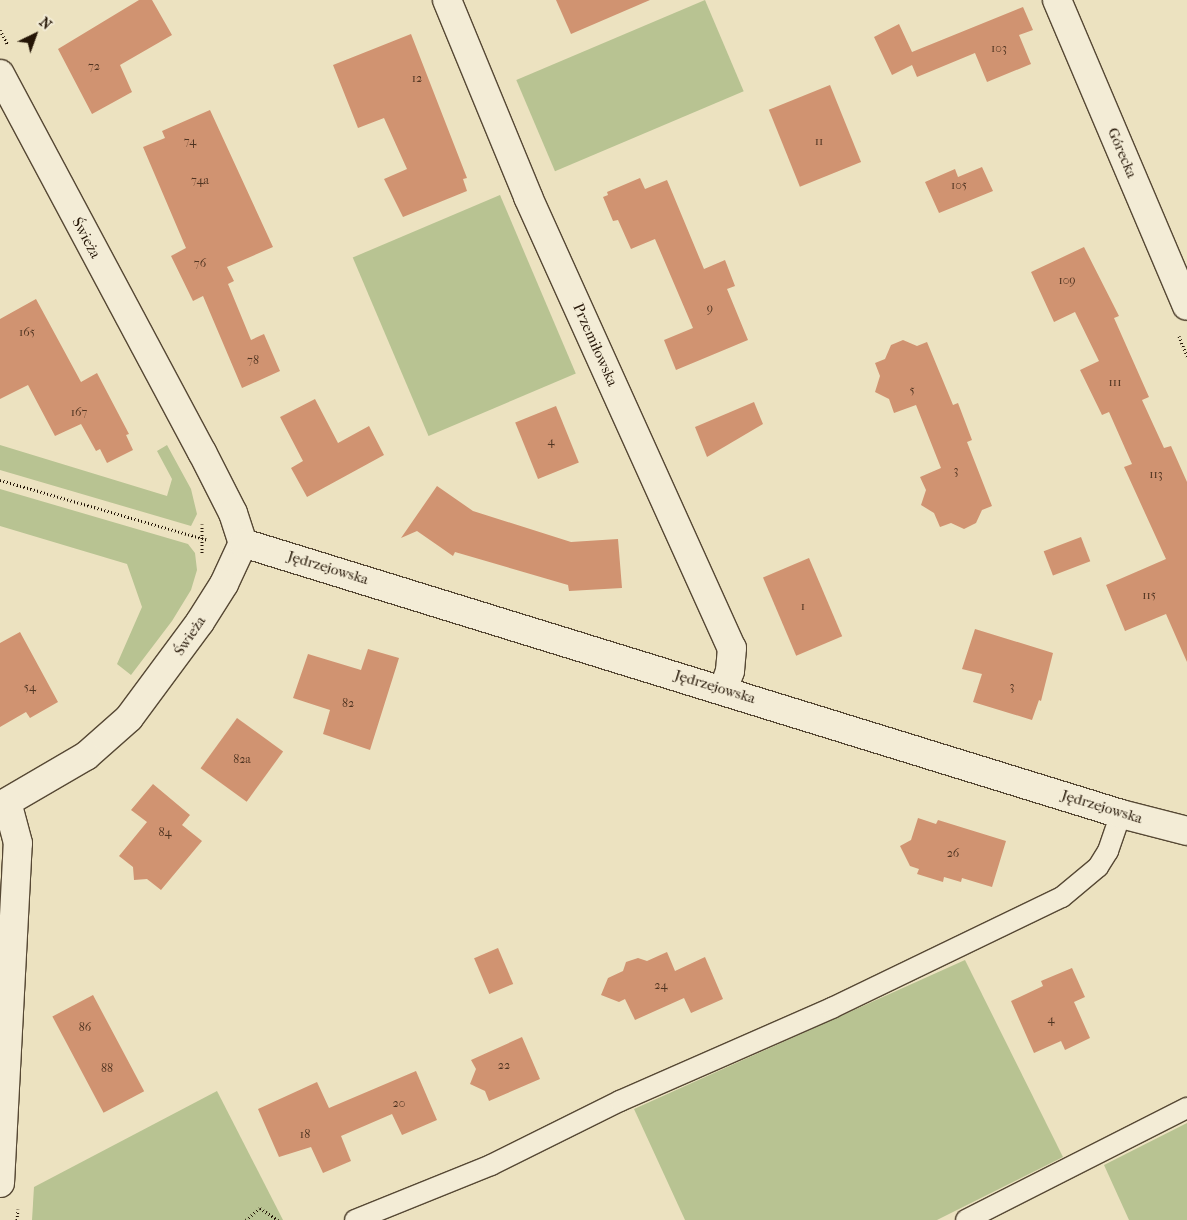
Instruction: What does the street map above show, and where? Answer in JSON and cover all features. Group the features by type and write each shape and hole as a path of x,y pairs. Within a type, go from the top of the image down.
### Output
{"street":[{"name":"Przemiłowska","path":"447,0 528,196 732,648 730,671 723,690"},
{"name":"Górecka","path":"1057,0 1187,306"},
{"name":"Świeża","path":"0,74 233,513 243,543 224,584 200,622 129,718 86,756 3,804 18,843 0,1183"},
{"name":"Jędrzejowska","path":"243,543 1122,814 1187,831"}],"lane":[{"path":"355,1220 491,1165 620,1101 832,1008 1062,897 1098,867 1108,851 1122,814"},
{"path":"966,1220 1187,1108"}],"path":[{"path":"0,480 202,539"},
{"path":"246,1220 260,1208 278,1220"}],"green space":[{"path":"705,0 744,91 555,171 516,80"},
{"path":"500,195 576,374 429,436 353,258"},
{"path":"0,445 167,496 172,479 157,451 167,445 191,489 197,514 191,526 0,470"},
{"path":"0,489 188,544 195,553 197,570 191,590 172,621 131,675 117,664 142,607 127,564 0,526"},
{"path":"965,960 1063,1157 937,1220 685,1220 634,1109"},
{"path":"217,1091 283,1220 32,1220 34,1187"},
{"path":"1187,1123 1187,1220 1129,1220 1104,1165"}],"building":[{"path":"139,0 152,0 172,35 120,65 132,92 92,114 58,49"},
{"path":"556,0 650,0 571,34"},
{"path":"1023,7 1033,30 1019,35 1031,64 987,82 975,53 917,77 912,65 892,75 874,37 899,24 912,52"},
{"path":"411,34 467,178 463,179 467,191 403,217 384,179 407,169 384,118 358,128 333,65"},
{"path":"830,85 861,162 800,187 769,110"},
{"path":"210,110 273,247 227,267 234,281 228,284 251,340 264,334 280,371 242,388 203,296 193,301 171,256 186,248 143,147 165,138 162,131"},
{"path":"982,167 993,191 939,213 925,182 955,169 958,177"},
{"path":"640,178 645,189 667,180 704,269 725,260 735,286 727,289 748,340 676,370 664,340 693,328 655,239 631,249 618,220 613,221 603,197 608,195 607,192"},
{"path":"1084,247 1119,316 1114,318 1149,397 1142,400 1164,448 1171,446 1187,482 1187,662 1166,614 1125,631 1106,585 1166,559 1124,467 1132,464 1109,412 1102,415 1080,370 1099,361 1075,312 1054,322 1031,272"},
{"path":"36,299 81,382 97,373 129,434 126,435 133,450 107,463 100,449 96,451 81,424 55,436 28,385 0,399 0,319"},
{"path":"903,340 917,346 927,342 953,405 958,403 972,440 967,442 992,506 982,510 976,523 964,529 951,523 940,527 934,513 921,505 926,490 920,477 941,468 916,405 894,413 889,399 875,392 880,376 875,363 885,359 891,345"},
{"path":"315,399 338,443 369,426 384,455 307,497 291,468 303,461 280,417"},
{"path":"754,402 763,424 707,457 695,427"},
{"path":"556,406 579,463 538,479 515,422"},
{"path":"437,486 473,511 571,542 618,539 622,588 569,591 568,585 455,552 453,556 417,531 401,538"},
{"path":"1081,537 1090,561 1053,576 1044,551"},
{"path":"809,558 842,636 796,656 763,578"},
{"path":"975,629 1053,653 1041,701 1039,700 1032,720 973,702 982,674 962,669"},
{"path":"20,632 58,702 30,718 26,712 0,727 0,643"},
{"path":"368,649 399,658 370,750 323,734 330,710 293,698 308,654 361,670"},
{"path":"237,718 283,752 247,802 201,768"},
{"path":"153,784 190,815 182,825 202,841 161,890 147,879 134,880 133,867 119,856 147,822 131,810"},
{"path":"918,818 936,824 938,820 1006,841 992,887 962,878 961,882 944,877 943,882 917,874 919,869 910,866 900,846 911,840"},
{"path":"498,948 513,984 489,994 474,958"},
{"path":"667,952 675,971 705,957 723,999 691,1013 684,998 635,1020 625,999 619,1002 601,995 608,978 623,971 626,962 638,958 647,961"},
{"path":"1072,968 1085,997 1074,1002 1090,1038 1065,1050 1061,1041 1034,1053 1011,1001 1043,986 1041,981"},
{"path":"93,995 144,1091 104,1113 52,1017"},
{"path":"522,1037 540,1079 489,1101 485,1091 470,1084 476,1069 471,1060"},
{"path":"416,1071 437,1120 402,1135 392,1114 341,1136 351,1161 323,1173 311,1147 279,1157 258,1109 317,1082 329,1108"}]}
